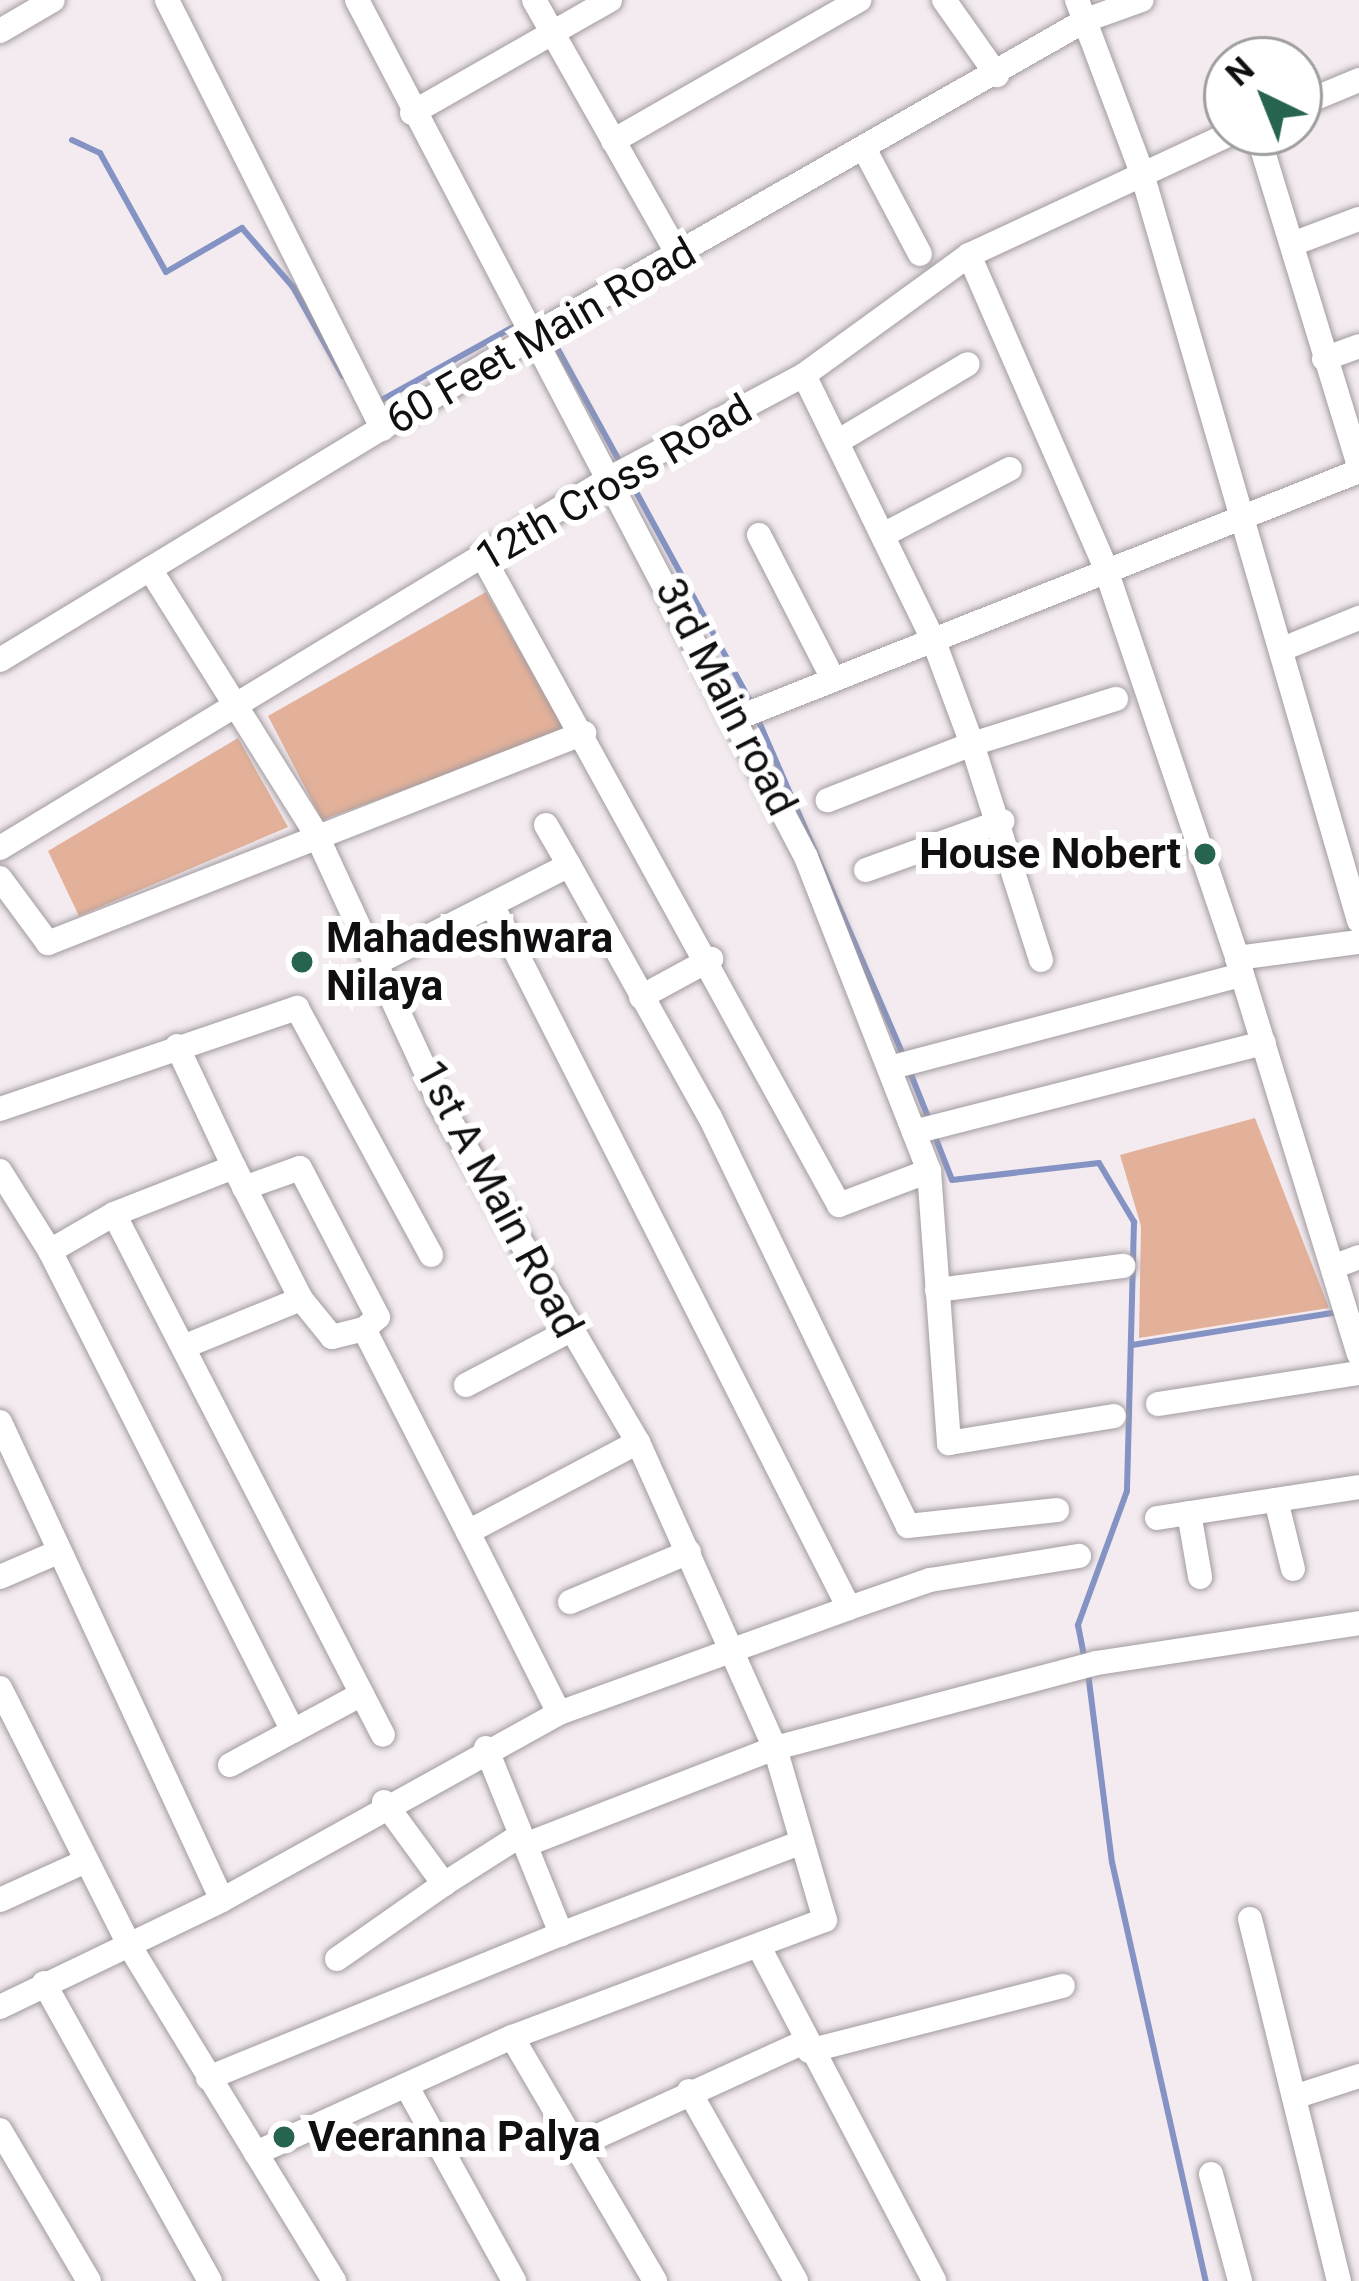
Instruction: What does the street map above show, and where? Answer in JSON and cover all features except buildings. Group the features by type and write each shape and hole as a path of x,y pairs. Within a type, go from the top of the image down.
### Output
{"street":[{"path":"0,31 53,0"},
{"path":"167,0 375,413"},
{"name":"3rd Main road","path":"357,0 412,113 535,330 611,477 749,713 929,1171 949,1444 1114,1416"},
{"path":"534,0 677,254"},
{"path":"412,113 610,0"},
{"path":"613,141 859,0"},
{"path":"944,0 997,75"},
{"name":"60 Feet Main Road","path":"0,660 150,569 375,413 867,154 997,75 1082,10 1142,0"},
{"path":"1082,10 1141,170 1245,512 1359,921"},
{"path":"1323,95 1359,80"},
{"name":"12th Cross Road","path":"0,848 243,709 611,477 804,375 969,255 1203,145"},
{"path":"867,154 920,254"},
{"path":"749,713 1104,564 1359,468 1265,156"},
{"path":"1295,243 1359,219"},
{"path":"969,255 1104,564 1240,966 1359,1354"},
{"path":"1324,359 1359,346"},
{"path":"837,442 968,364"},
{"path":"804,375 933,638 1003,821 1041,960"},
{"path":"883,535 1010,469"},
{"path":"759,535 833,679"},
{"path":"484,559 711,959 839,1205 929,1171"},
{"name":"1st A Main Road","path":"150,569 243,709 316,833 442,1107 638,1442 737,1644 775,1748 825,1920 759,1947"},
{"path":"1286,648 1359,619"},
{"path":"827,800 972,744 1116,699"},
{"path":"0,878 48,943 316,833 584,734"},
{"path":"866,870 1003,821"},
{"path":"547,825 641,997 908,1526 1057,1510"},
{"path":"378,962 569,865"},
{"path":"491,905 849,1608"},
{"path":"889,1068 1240,966 1359,942"},
{"path":"641,997 711,959"},
{"path":"0,1109 297,1008 431,1255"},
{"path":"914,1132 1264,1043"},
{"path":"50,1251 114,1214 239,1178 300,1168 378,1317 364,1329 332,1337 301,1299 239,1178 177,1046"},
{"path":"0,1171 50,1251 293,1731"},
{"path":"114,1214 383,1735"},
{"path":"1333,1267 1359,1257"},
{"path":"937,1290 1123,1266"},
{"path":"185,1346 301,1299"},
{"path":"364,1329 559,1713"},
{"path":"466,1385 569,1331"},
{"path":"1158,1404 1359,1372"},
{"path":"0,1422 222,1900"},
{"path":"468,1532 638,1442"},
{"path":"1157,1518 1359,1487"},
{"path":"1276,1500 1293,1569"},
{"path":"1189,1513 1200,1577"},
{"path":"0,1577 60,1551"},
{"path":"570,1602 688,1552"},
{"path":"0,2007 222,1900 384,1802 559,1713 737,1644 929,1580 1079,1556"},
{"path":"337,1959 444,1883 523,1840 775,1748 1087,1666 1359,1622"},
{"path":"0,1688 129,1945 334,2281"},
{"path":"230,1765 362,1694"},
{"path":"486,1748 561,1934"},
{"path":"384,1802 444,1883"},
{"path":"208,2078 802,1842"},
{"path":"1,1898 86,1861"},
{"path":"1250,1919 1339,2281"},
{"path":"256,2153 512,2037 759,1947 934,2281"},
{"path":"44,1984 210,2281"},
{"path":"576,2146 689,2091 807,2046 1063,1986"},
{"path":"512,2037 655,2281"},
{"path":"1294,2097 1359,2077"},
{"path":"406,2085 514,2281"},
{"path":"689,2091 796,2281"},
{"path":"0,2130 89,2281"},
{"path":"1210,2174 1240,2281"}],"shaded area":[{"path":"486,592 566,731 322,820 268,716"},
{"path":"238,738 288,827 79,916 48,851"},
{"path":"1255,1118 1329,1308 1139,1338 1141,1226 1120,1155"}],"waterway":[{"path":"72,140 100,153 166,272 242,228 293,287 343,376"},
{"path":"376,403 517,325"},
{"path":"550,335 622,466"},
{"path":"628,477 751,703"},
{"path":"756,715 903,1055"},
{"path":"908,1067 930,1122"},
{"path":"934,1134 952,1180 1099,1163 1134,1222 1127,1491 1078,1625 1085,1660"},
{"path":"1132,1345 1338,1312"},
{"path":"1088,1673 1112,1862 1206,2281"}],"place":[{"name":"House Nobert","path":"1205,854"},
{"name":"Mahadeshwara Nilaya","path":"302,962"},
{"name":"Veeranna Palya","path":"284,2137"}]}
